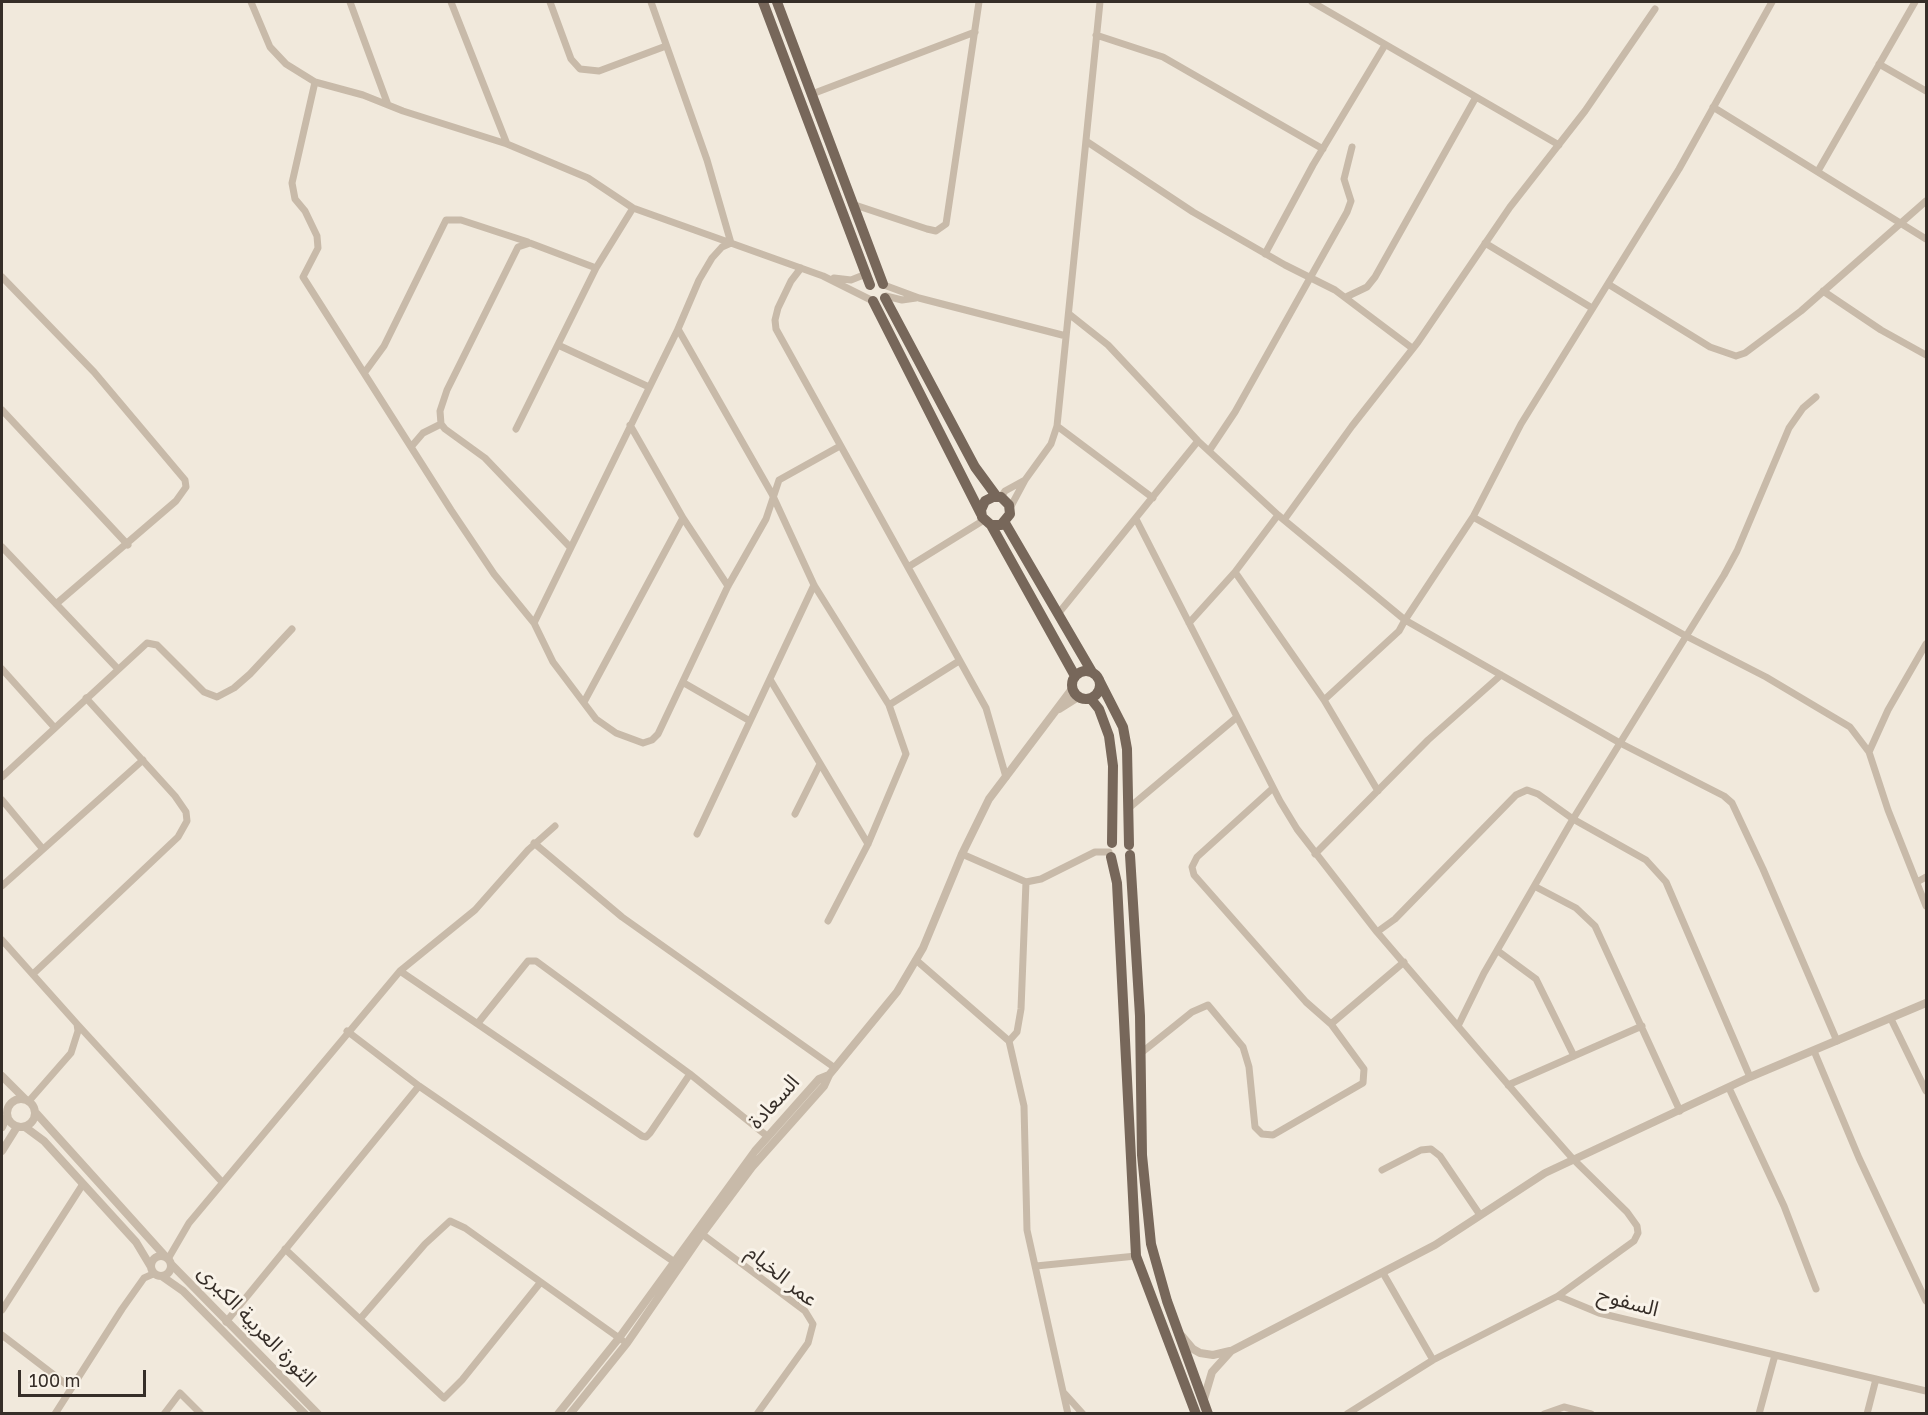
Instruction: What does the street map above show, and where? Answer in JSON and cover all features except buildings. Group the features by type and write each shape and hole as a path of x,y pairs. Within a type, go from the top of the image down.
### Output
{"main road":[{"path":"763,2 868,279 867,291 985,520 1075,676 1075,693 1091,699 1099,709 1109,736 1113,776 1111,851 1117,883 1136,1256 1196,1413"},
{"path":"777,2 885,291 975,467 1010,508 1005,523 1095,675 1122,728 1130,807 1130,850 1142,1053 1142,1155 1151,1244 1167,1301 1208,1413"},
{"path":"868,279 878,282 885,291"},
{"path":"872,301 885,291"},
{"path":"985,520 985,501 999,497"},
{"path":"985,520 1005,523"},
{"path":"1075,676 1083,671 1095,675"},
{"path":"1091,699 1100,688 1095,675"},
{"path":"1111,851 1121,840 1130,850"},
{"path":"1111,851 1120,862 1126,860 1130,850"}],"street":[{"path":"251,2 270,47 286,64 315,82 507,144 588,178 633,208 823,276 872,301"},
{"path":"350,2 388,105"},
{"path":"451,2 507,144"},
{"path":"550,2 571,59 580,69 599,71 666,46"},
{"path":"651,2 706,160 731,243"},
{"path":"852,204 936,231 946,224 979,2"},
{"path":"1010,508 1025,480 1051,444 1057,426 1100,2"},
{"path":"1312,2 1559,145"},
{"path":"1324,700 1399,631 1473,517 1521,424 1608,284 1772,2"},
{"path":"1818,171 1915,2"},
{"path":"1189,622 1281,518 1412,348 1509,207 1559,145 1655,9"},
{"path":"812,94 975,32"},
{"path":"1096,35 1163,57 1323,149"},
{"path":"1265,254 1323,149 1385,45"},
{"path":"1879,64 1926,92"},
{"path":"315,82 292,183 295,199 305,211 317,236 318,248 303,278 494,574 534,623 553,662 596,719 616,733 643,743 652,740 658,734 728,586 766,519 772,494 779,480 840,446"},
{"path":"1346,297 1367,287 1375,277 1476,97"},
{"path":"1713,107 1926,239"},
{"path":"1086,141 1193,212 1346,297 1412,348"},
{"path":"1209,451 1235,412 1351,201 1344,178 1352,147"},
{"path":"1608,284 1710,347 1736,356 1745,353 1823,291 1926,201"},
{"path":"516,429 596,268 633,208"},
{"path":"365,372 384,346 446,220 460,220 596,268"},
{"path":"530,243 518,247 480,321 447,390 440,411 441,424 486,458 569,546"},
{"path":"534,623 569,546 712,258 722,247 731,243"},
{"path":"1485,243 1592,308"},
{"path":"801,268 778,308 775,320 776,329 986,708 1006,777"},
{"path":"823,276 851,280 868,279"},
{"path":"2,277 94,372 185,480 186,487 176,501 128,545 56,604"},
{"path":"885,291 1066,336"},
{"path":"885,291 902,300 919,298"},
{"path":"1823,291 1881,330 1926,355"},
{"path":"1069,314 1108,345 1198,441 1281,518 1405,620 1620,743 1715,790 1731,804 1837,1041"},
{"path":"678,329 772,494 814,585 889,705 906,754 868,844 828,921"},
{"path":"558,345 649,387"},
{"path":"1458,1026 1484,973 1536,887 1573,819 1737,551 1789,428 1803,408 1816,397"},
{"path":"2,411 128,545"},
{"path":"411,447 423,433 441,424"},
{"path":"630,425 683,518 728,586"},
{"path":"1057,426 1153,498"},
{"path":"1058,614 1198,441"},
{"path":"999,497 1005,490 1025,480"},
{"path":"1473,517 1840,720 1859,737 1869,752 1926,906"},
{"path":"584,702 683,518"},
{"path":"1136,519 1273,788 1315,854 1377,932 1508,1085 1573,1159 1627,1212 1637,1226 1638,1233 1634,1241 1558,1296 1433,1360 1350,1413"},
{"path":"908,567 985,520"},
{"path":"2,547 118,669"},
{"path":"2,563 9,556"},
{"path":"1235,572 1324,700 1378,791"},
{"path":"698,834 814,585"},
{"path":"2,777 54,727 150,642 204,692 217,697 234,688 250,674 292,629"},
{"path":"1869,752 1888,710 1926,644"},
{"path":"889,705 959,661"},
{"path":"2,669 54,727"},
{"path":"1315,854 1455,714 1501,675"},
{"path":"771,681 868,844"},
{"path":"684,683 750,721"},
{"path":"829,1075 885,1009 916,960 962,854 989,799 1056,711 1075,693"},
{"path":"33,974 185,828 186,812 143,760 86,698"},
{"path":"1130,807 1237,717"},
{"path":"2,886 143,760"},
{"path":"795,814 820,765"},
{"path":"1142,1053 1192,1012 1208,1005 1243,1047 1249,1068 1255,1127 1262,1134 1274,1135 1363,1083 1364,1069 1331,1024 1306,1002 1194,875 1192,867 1197,857 1273,788"},
{"path":"1377,932 1411,904 1516,795 1527,790 1538,794 1573,819 1646,860 1666,882 1750,1077"},
{"path":"2,800 42,848"},
{"path":"2,1098 7,1113 21,1127 44,1141 136,1242 152,1270 163,1277 171,1271 168,1260 189,1223 347,1031 400,971 475,910 534,843 555,826"},
{"path":"534,843 622,917 836,1068"},
{"path":"962,854 1026,882 1041,879 1095,852 1111,851"},
{"path":"1917,882 1926,877"},
{"path":"1009,1041 1017,1032 1021,1009 1026,882"},
{"path":"1536,887 1576,908 1595,926 1680,1111"},
{"path":"2,940 222,1182"},
{"path":"1498,951 1536,979 1574,1056"},
{"path":"478,1023 531,960 690,1074 767,1136"},
{"path":"916,960 961,1002 1009,1041 1024,1106 1025,1211 1068,1413"},
{"path":"1331,1024 1404,962"},
{"path":"400,971 646,1137 690,1074"},
{"path":"1179,1332 1192,1349 1200,1353 1213,1355 1231,1351 1435,1245 1520,1188 1573,1159 1750,1077 1926,1003"},
{"path":"1892,1019 1926,1091"},
{"path":"2,1127 7,1113 16,1100 27,1100 71,1053 78,1037 77,1024"},
{"path":"1508,1085 1642,1026"},
{"path":"347,1031 419,1086 673,1261"},
{"path":"1814,1051 1859,1158 1926,1302"},
{"name":"السعادة","path":"558,1413 619,1338 718,1197 767,1136 819,1079 829,1075"},
{"name":"السعادة","path":"570,1413 627,1343 702,1234 774,1140 824,1086 829,1075"},
{"path":"2,1076 27,1100 36,1113 33,1122 21,1127 2,1151"},
{"path":"226,1322 419,1086"},
{"path":"1729,1088 1775,1186 1816,1289"},
{"name":"الثورة العربية الكبرى","path":"36,1113 168,1260 315,1413"},
{"path":"1382,1170 1421,1150 1431,1149 1440,1156 1480,1215"},
{"path":"2,1310 83,1184"},
{"path":"360,1319 425,1244 450,1221 465,1228 627,1343"},
{"name":"عمر الخيام","path":"702,1234 805,1311 813,1324 808,1343 757,1413"},
{"path":"285,1249 444,1398 462,1380 540,1283"},
{"path":"1036,1266 1136,1256"},
{"path":"55,1413 126,1303 152,1270 155,1258 168,1260"},
{"path":"1383,1273 1433,1360"},
{"name":"الثورة العربية الكبرى","path":"163,1277 190,1298 305,1413"},
{"name":"السفوح","path":"1558,1296 1599,1313 1926,1391"},
{"path":"2,1335 71,1388"},
{"path":"1204,1399 1212,1372 1231,1351"},
{"path":"1759,1413 1775,1355"},
{"path":"1867,1413 1876,1379"},
{"path":"164,1413 180,1393 201,1413"},
{"path":"1065,1394 1083,1413"},
{"path":"1544,1413 1564,1407 1592,1413"}]}
